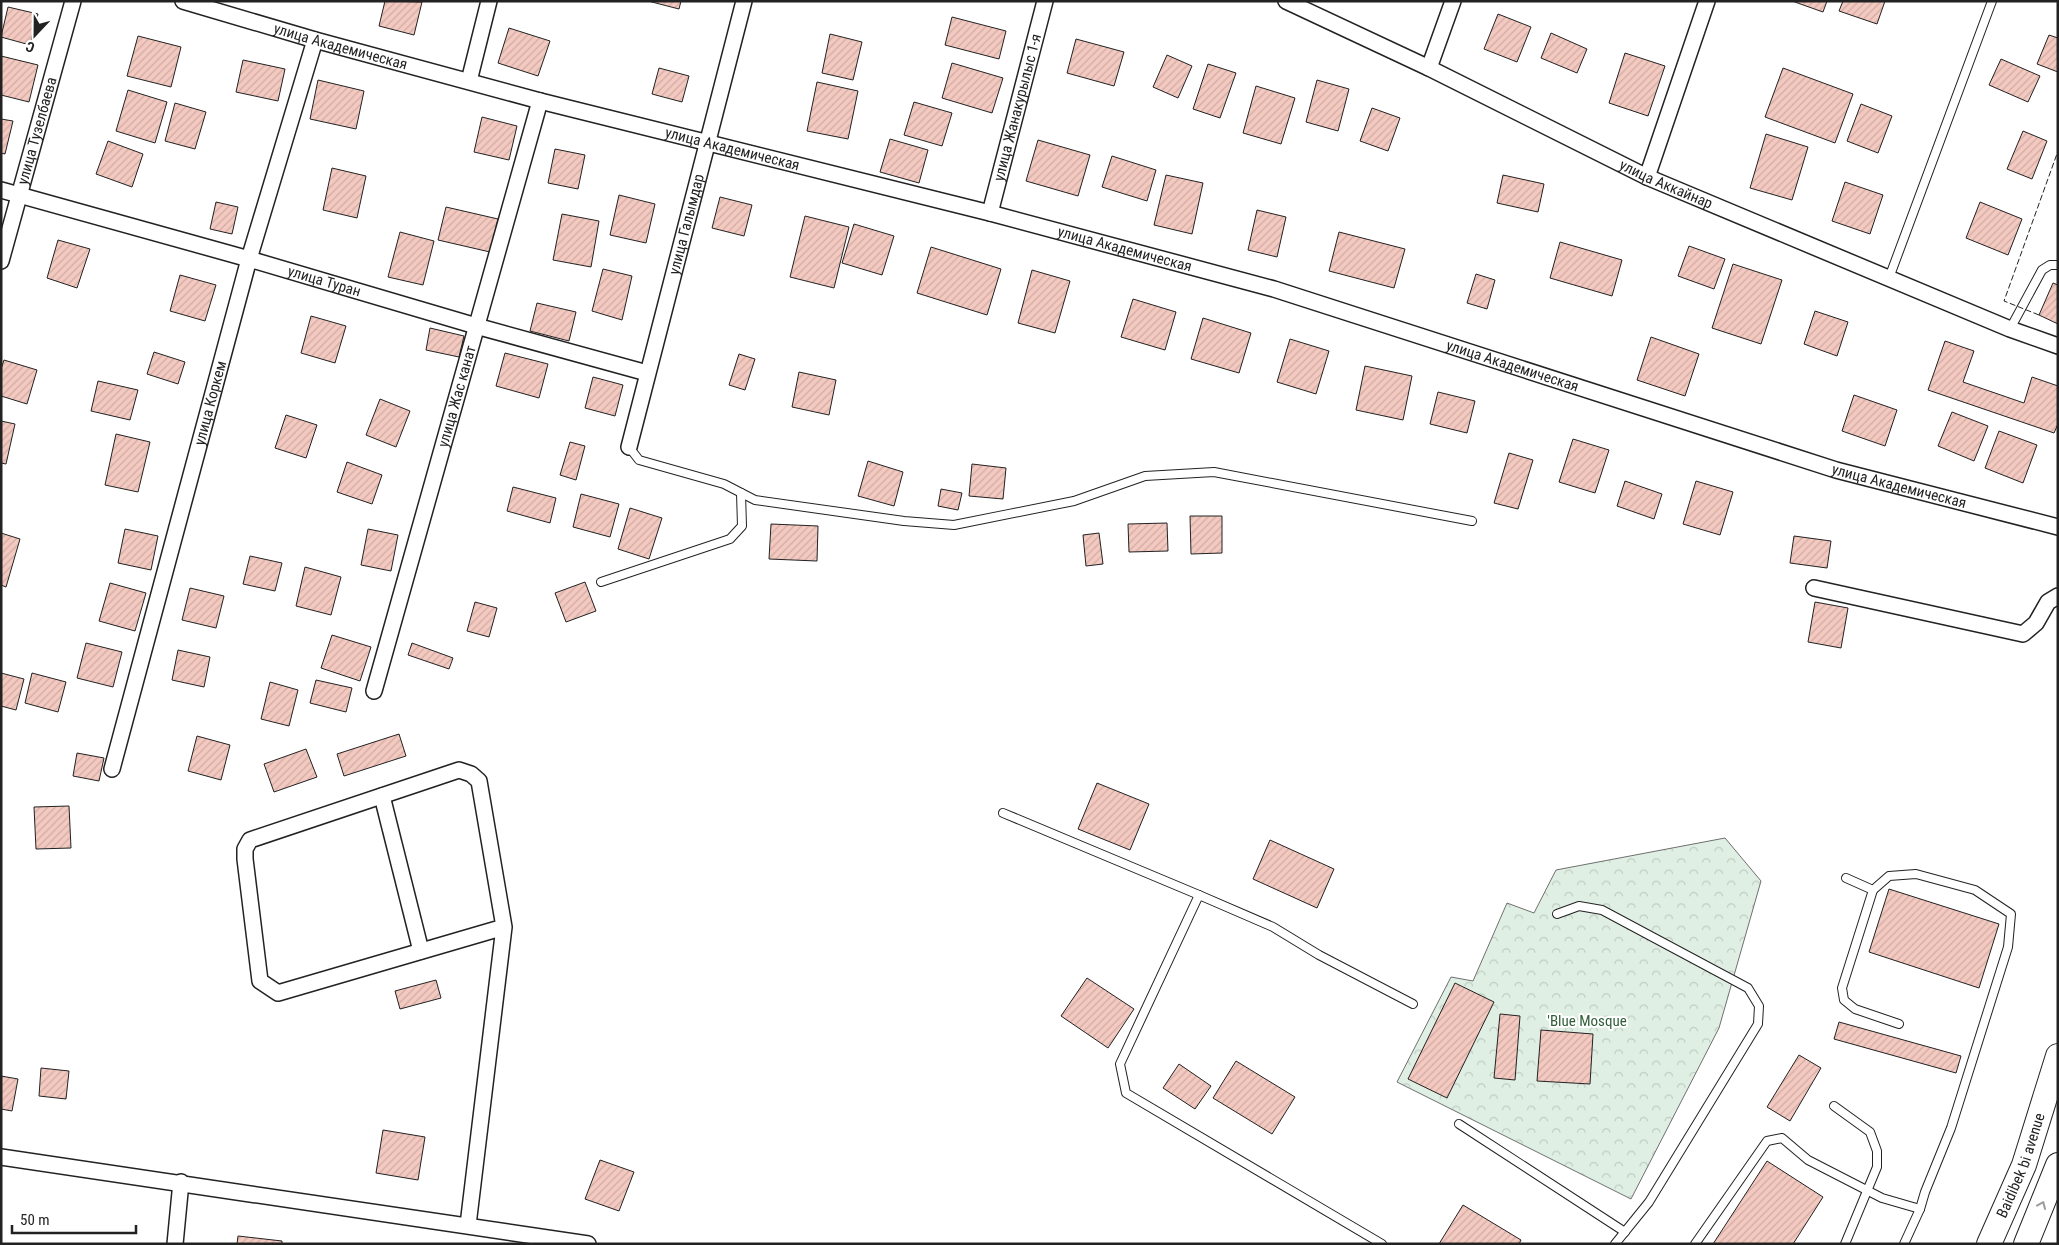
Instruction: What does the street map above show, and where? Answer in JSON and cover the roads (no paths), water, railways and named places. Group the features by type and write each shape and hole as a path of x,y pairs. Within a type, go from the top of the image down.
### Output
{"main road":[{"name":"Baidibek bi avenue","path":"1989,1244 2024,1165 2058,1056"},
{"path":"2026,1244 2058,1165"}],"street":[{"name":"улица Тузелбаева","path":"1,261 73,1"},
{"name":"улица Академическая","path":"183,1 233,8 315,40 540,101 990,213 1274,289 1836,470 2058,527"},
{"path":"469,81 489,1"},
{"name":"улица Галымдар","path":"629,447 744,1"},
{"name":"улица Жанакурылыс 1-я","path":"990,213 1045,1"},
{"name":"улица Аккайнар","path":"1286,1 1429,68 1647,177 2010,329 2058,346"},
{"path":"1429,68 1453,1"},
{"path":"1647,177 1707,1"},
{"name":"улица Коркем","path":"112,769 250,259 315,40"},
{"name":"улица Жас канат","path":"374,691 540,101"},
{"name":"улица Туран","path":"1,190 647,373"},
{"path":"1814,588 2023,634 2036,623 2048,602 2058,596"},
{"path":"468,1225 504,928 480,782 471,774 459,770 250,840 245,849 244,859 260,981 278,993 504,928"},
{"path":"382,796 421,951"},
{"path":"1,1157 181,1182 588,1244"},
{"path":"175,1244 181,1182"}],"lane":[{"path":"1889,278 1992,1"},
{"path":"2010,329 2042,270 2058,265"},
{"path":"629,447 639,460 724,484 755,500 904,521 954,525 1074,500 1145,476 1214,472 1472,521"},
{"path":"601,582 730,539 742,526 741,493"},
{"path":"1003,813 1273,927 1320,955 1413,1004"},
{"path":"1899,1024 1855,1009 1844,1000 1842,988 1874,890 1889,876 1916,874 1975,890 2011,914 2008,947 1951,1128 1920,1209 1904,1244"},
{"path":"1846,878 1874,890"},
{"path":"1199,895 1120,1064 1126,1093 1382,1244"},
{"path":"1557,914 1579,906 1602,910 1748,988 1759,1006 1758,1024 1649,1202 1615,1244"},
{"path":"1834,1106 1870,1132 1877,1151 1877,1167 1845,1244"},
{"path":"1458,1124 1625,1232"},
{"path":"1695,1244 1767,1141 1782,1138 1808,1160 1868,1191 1882,1198 1920,1209"}],"park label":[{"name":"'Blue Mosque","path":"1587,1021"}]}
